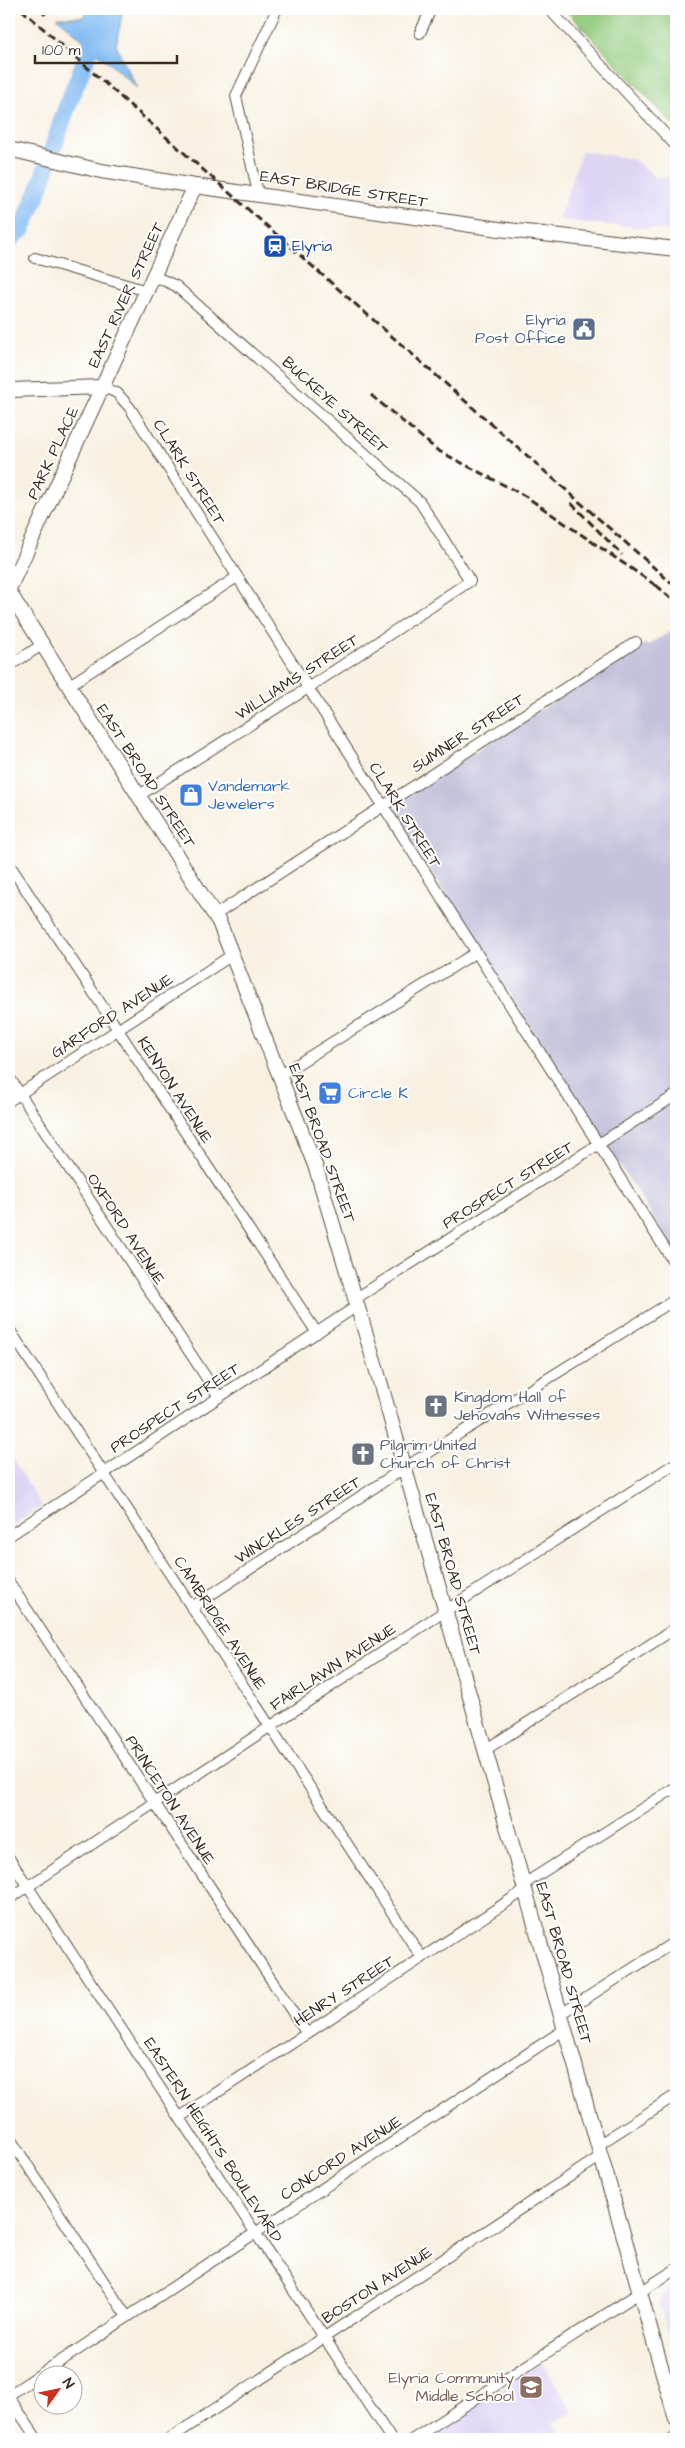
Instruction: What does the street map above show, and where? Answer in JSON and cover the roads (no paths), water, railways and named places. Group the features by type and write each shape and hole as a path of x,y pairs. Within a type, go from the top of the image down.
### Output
{"street":[{"path":"258,193 236,96 277,9"},
{"path":"420,33 431,9"},
{"path":"549,9 676,146"},
{"name":"EAST BRIDGE STREET","path":"9,149 101,170 195,186 258,193 499,229 676,249"},
{"name":"EAST RIVER STREET","path":"9,390 103,387 195,186"},
{"path":"35,258 147,291"},
{"name":"BUCKEYE STREET","path":"154,276 176,286 420,502 470,581"},
{"name":"CLARK STREET","path":"103,387 117,392 130,408 475,953 676,1266"},
{"name":"PARK PLACE","path":"9,590 103,387"},
{"path":"68,686 237,577"},
{"name":"WILLIAMS STREET","path":"138,796 308,688 470,581"},
{"name":"EAST BROAD STREET","path":"9,590 42,645 215,915 316,1168 641,2291 676,2420"},
{"name":"SUMNER STREET","path":"215,915 636,642"},
{"path":"9,666 42,645"},
{"name":"KENYON AVENUE","path":"9,864 317,1333"},
{"path":"280,1075 475,953"},
{"name":"GARFORD AVENUE","path":"9,1101 232,954"},
{"name":"OXFORD AVENUE","path":"9,1077 219,1397"},
{"name":"PROSPECT STREET","path":"9,1536 317,1333 356,1302 676,1095"},
{"name":"WINCKLES STREET","path":"192,1607 404,1468 676,1299"},
{"name":"CAMBRIDGE AVENUE","path":"9,1329 422,1958"},
{"name":"FAIRLAWN AVENUE","path":"9,1898 445,1611 676,1463"},
{"name":"PRINCETON AVENUE","path":"9,1582 307,2034"},
{"path":"485,1750 676,1628"},
{"name":"HENRY STREET","path":"180,2117 422,1958 524,1887 676,1787"},
{"name":"EASTERN HEIGHTS BOULEVARD","path":"9,1858 391,2439"},
{"path":"561,2014 676,1941"},
{"name":"CONCORD AVENUE","path":"9,2396 565,2029"},
{"name":"BOSTON AVENUE","path":"169,2439 324,2338 600,2151 676,2095"},
{"path":"9,2137 127,2317"},
{"path":"412,2439 676,2269"},
{"path":"9,2396 37,2439"}],"water":[{"path":"86,9 123,9 116,46 137,88 57,17 84,17"}],"waterway":[{"path":"9,240 22,229 40,187 65,112 99,25 101,9"}],"railway":[{"path":"21,9 676,587"},
{"path":"40,9 48,18"},
{"path":"371,395 437,450 525,496 661,589"},
{"path":"571,503 622,555"},
{"path":"656,585 676,603"}],"place":[{"name":"Elyria","path":"275,246"},
{"name":"Elyria Post Office","path":"584,329"},
{"name":"Vandemark Jewelers","path":"191,795"},
{"name":"Circle K","path":"330,1093"},
{"name":"Kingdom Hall of Jehovahs Witnesses","path":"436,1406"},
{"name":"Pilgrim United Church of Christ","path":"363,1454"},
{"name":"Elyria Community Middle School","path":"531,2387"}]}
